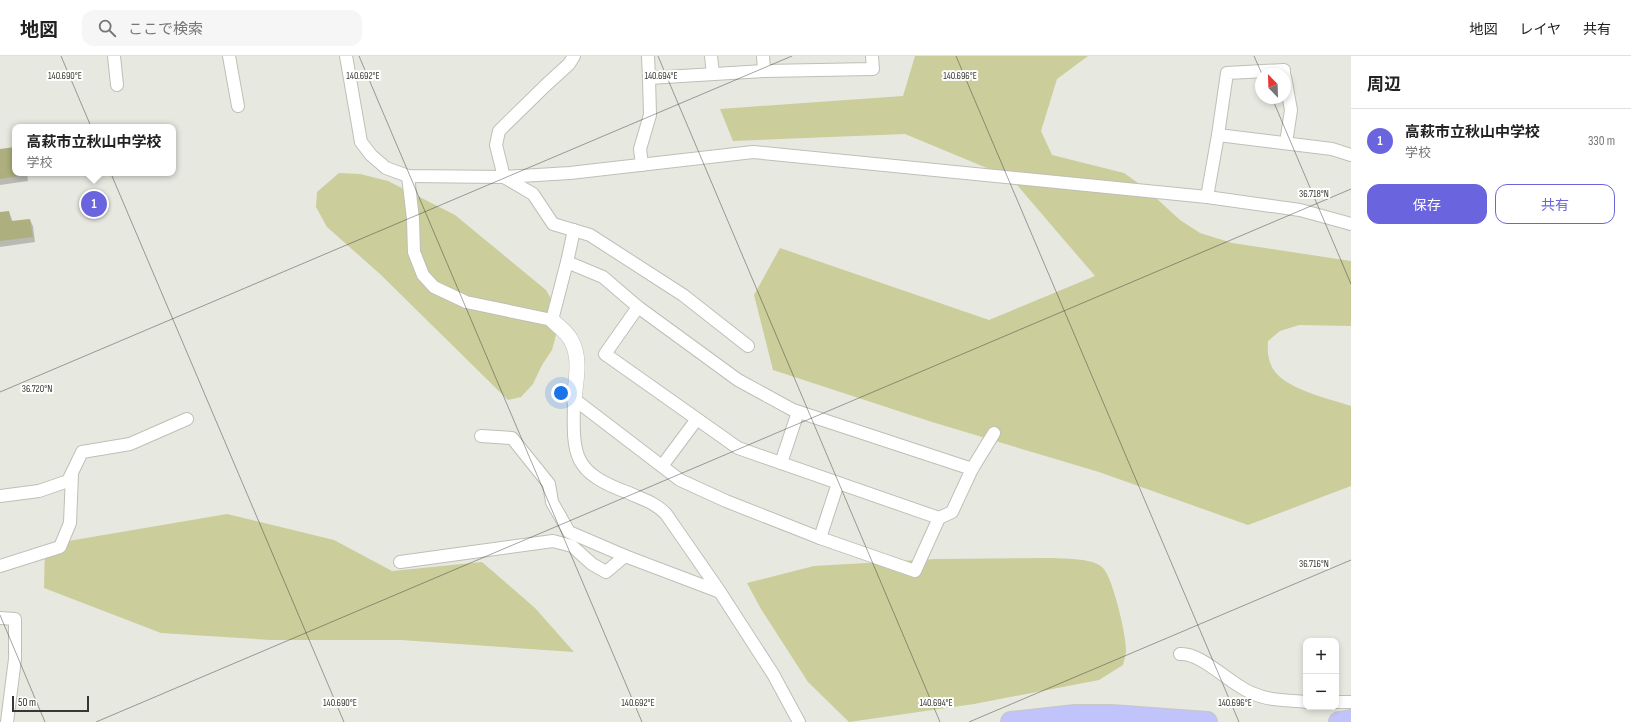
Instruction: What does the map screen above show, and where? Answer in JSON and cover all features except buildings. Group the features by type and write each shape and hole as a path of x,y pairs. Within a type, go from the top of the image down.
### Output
{"highway":[{"path":"1011,722 1043,720 1074,715 1111,715 1207,722"},
{"path":"1339,722 1351,720"}],"street":[{"path":"114,56 117,85"},
{"path":"229,56 238,106"},
{"path":"346,56 361,142 371,155 386,168 408,176 504,177 570,173 753,152 1207,197 1300,210 1351,224"},
{"path":"574,56 569,64 500,131 496,145 504,177 533,194 553,224 590,235 683,295 748,346"},
{"path":"642,165 640,149 650,115 648,56"},
{"path":"711,56 712,74"},
{"path":"763,56 764,71"},
{"path":"649,78 764,71 873,69 872,56"},
{"path":"1207,197 1227,73 1255,72"},
{"path":"1286,143 1291,110 1290,104"},
{"path":"1218,135 1332,149 1351,155"},
{"path":"408,176 413,218 414,252 423,275 434,287 466,302 552,320 571,340 575,349 577,363 574,399 574,439 576,454 584,468 608,486 660,507 672,521 773,674 799,722"},
{"path":"552,320 574,230"},
{"path":"567,262 602,277 638,307 738,380 798,412 972,469"},
{"path":"638,307 605,354 738,448 938,518 952,512 972,469 994,434"},
{"path":"574,399 680,480 720,498 820,538 915,571 938,518"},
{"path":"781,463 798,412"},
{"path":"0,496 39,491 68,481 82,452 130,444 187,419"},
{"path":"662,466 697,419"},
{"path":"480,436 512,438 549,484 552,502 569,532 624,556 720,592"},
{"path":"0,566 60,547 70,523 72,474"},
{"path":"820,538 838,483"},
{"path":"400,562 553,541 572,546 592,564 606,572 624,556"},
{"path":"0,618 15,619 15,659 7,722"},
{"path":"1180,654 1200,659 1233,683 1252,694 1274,700 1303,702"},
{"path":"1339,702 1351,702"}],"green space":[{"path":"915,56 1088,56 1057,79 1041,131 1052,155 1124,173 1145,188 1180,220 1200,233 1232,243 1351,261 1351,326 1299,325 1280,331 1268,341 1268,349 1271,366 1282,379 1300,389 1351,406 1351,486 1248,525 1099,472 932,422 773,370 754,295 780,248 989,320 1095,276 1011,178 905,134 733,141 720,109 903,96"},
{"path":"339,173 360,174 388,181 455,215 546,290 558,311 560,320 552,350 542,365 533,384 521,397 508,400 380,274 327,227 316,207 317,192"},
{"path":"227,514 334,540 392,571 482,562 535,608 574,652 401,640 271,640 161,633 44,588 45,545"},
{"path":"1053,558 1093,562 1103,568 1107,574 1115,594 1124,632 1126,650 1123,665 1099,680 974,704 849,722 808,682 761,609 747,583 814,566 936,559"}],"place":[{"name":"高萩市立秋山中学校","path":"94,204"}]}
